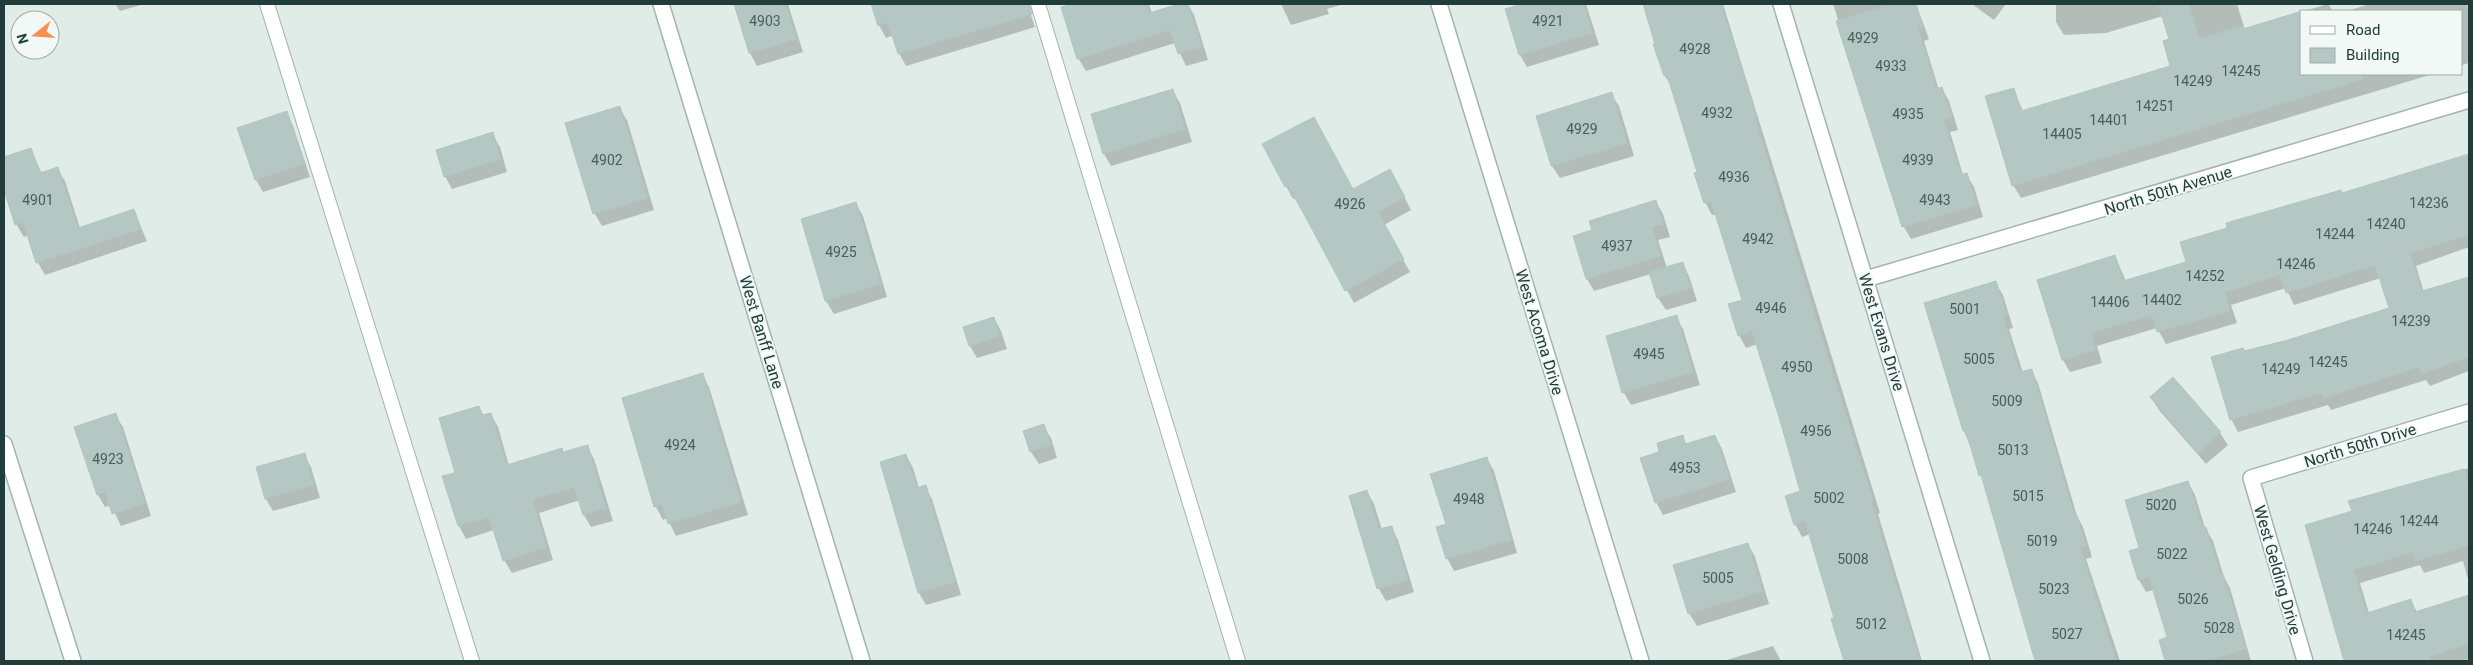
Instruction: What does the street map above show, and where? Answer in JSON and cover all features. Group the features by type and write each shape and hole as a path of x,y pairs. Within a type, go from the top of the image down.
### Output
{"street":[{"name":"West Banff Lane","path":"661,4 862,661"},
{"name":"West Acoma Drive","path":"1439,4 1641,661"},
{"name":"West Evans Drive","path":"1781,4 1982,661"},
{"name":"North 50th Avenue","path":"1866,279 2469,100"},
{"name":"North 50th Drive","path":"2251,478 2469,412"},
{"path":"4,444 73,661"},
{"name":"West Gelding Drive","path":"2251,478 2305,661"}],"lane":[{"path":"267,4 472,661"},
{"path":"1038,4 1238,661"}],"building":[{"path":"734,4 786,4 797,39 749,53"},
{"path":"871,4 1029,4 1032,14 898,54 888,22 878,26"},
{"path":"1073,4 1146,4 1149,13 1179,4 1188,4 1202,47 1178,54 1170,30 1077,59 1061,7"},
{"path":"1522,4 1584,4 1592,33 1519,55 1505,9"},
{"path":"1643,4 1721,4 1757,117 1755,118 1873,500 1871,501 1920,661 1844,661 1831,619 1834,618 1805,521 1794,525 1785,496 1800,491 1781,424 1752,331 1738,336 1728,304 1742,300 1711,201 1704,203 1694,173 1697,172 1667,75 1664,76 1653,44 1655,44"},
{"path":"1892,4 1916,4 1923,27 1918,28 1937,89 1942,87 1952,117 1944,120 1961,175 1967,173 1977,205 1902,227 1836,21"},
{"path":"2158,4 2189,4 2199,39 2242,26 2243,29 2300,12 2300,75 2362,75 2363,79 2012,186 1985,96 2014,88 2021,111 2170,66 2163,41 2169,39"},
{"path":"1173,89 1185,129 1103,154 1091,114"},
{"path":"1612,92 1627,143 1551,166 1536,116"},
{"path":"620,106 648,198 593,214 565,123"},
{"path":"287,111 304,164 255,180 237,128"},
{"path":"1314,117 1353,189 1390,169 1405,197 1378,212 1404,259 1345,291 1305,216 1288,186 1285,187 1262,144"},
{"path":"493,132 501,159 444,177 436,150"},
{"path":"31,148 40,173 58,167 78,228 134,209 141,229 36,263 23,222 15,225 4,190 4,157"},
{"path":"2469,154 2469,235 2410,253 2422,291 2469,277 2469,357 2421,374 2419,367 2323,398 2321,393 2230,420 2211,357 2243,348 2244,351 2288,340 2389,308 2375,265 2286,293 2280,275 2225,292 2230,311 2157,332 2152,315 2091,333 2096,350 2062,360 2037,280 2115,255 2123,281 2186,262 2180,242 2227,228 2226,223 2341,190 2342,193"},
{"path":"1656,200 1663,224 1652,227 1661,256 1586,279 1573,236 1592,230 1589,221"},
{"path":"856,202 881,284 825,301 801,219"},
{"path":"1683,262 1691,288 1657,298 1649,272"},
{"path":"1996,281 2007,315 2003,316 2020,372 2032,369 2074,514 2076,513 2086,545 2080,547 2116,661 2035,661 1981,475 1979,476 1966,431 1963,431 1924,303"},
{"path":"1677,315 1693,372 1622,393 1606,336"},
{"path":"994,317 1000,336 969,346 963,327"},
{"path":"703,373 741,502 668,524 662,505 654,507 622,398"},
{"path":"2173,377 2221,432 2198,453 2150,397"},
{"path":"479,406 482,415 491,413 507,465 562,448 563,452 588,445 606,508 583,515 574,487 532,500 547,547 503,561 489,517 458,526 442,476 455,473 439,418"},
{"path":"116,413 145,503 112,514 105,492 97,495 74,427"},
{"path":"1044,424 1051,445 1030,452 1023,431"},
{"path":"1683,435 1685,444 1715,435 1730,479 1655,503 1640,458 1659,452 1657,443"},
{"path":"305,453 314,485 265,499 256,467"},
{"path":"906,454 917,488 926,485 955,582 918,593 880,462"},
{"path":"1487,457 1511,540 1446,559 1436,527 1446,524 1430,474"},
{"path":"2464,469 2469,487 2469,545 2416,561 2413,552 2354,570 2367,613 2411,599 2415,612 2469,595 2469,644 2429,657 2430,661 2344,661 2305,525 2352,511 2348,501"},
{"path":"2188,481 2203,528 2206,527 2221,575 2223,574 2246,649 2205,661 2165,661 2159,640 2167,637 2149,577 2138,580 2129,551 2139,548 2125,500"},
{"path":"1367,490 1379,529 1392,526 1408,580 1377,589 1349,496"},
{"path":"1748,543 1763,591 1688,614 1673,565"}]}
